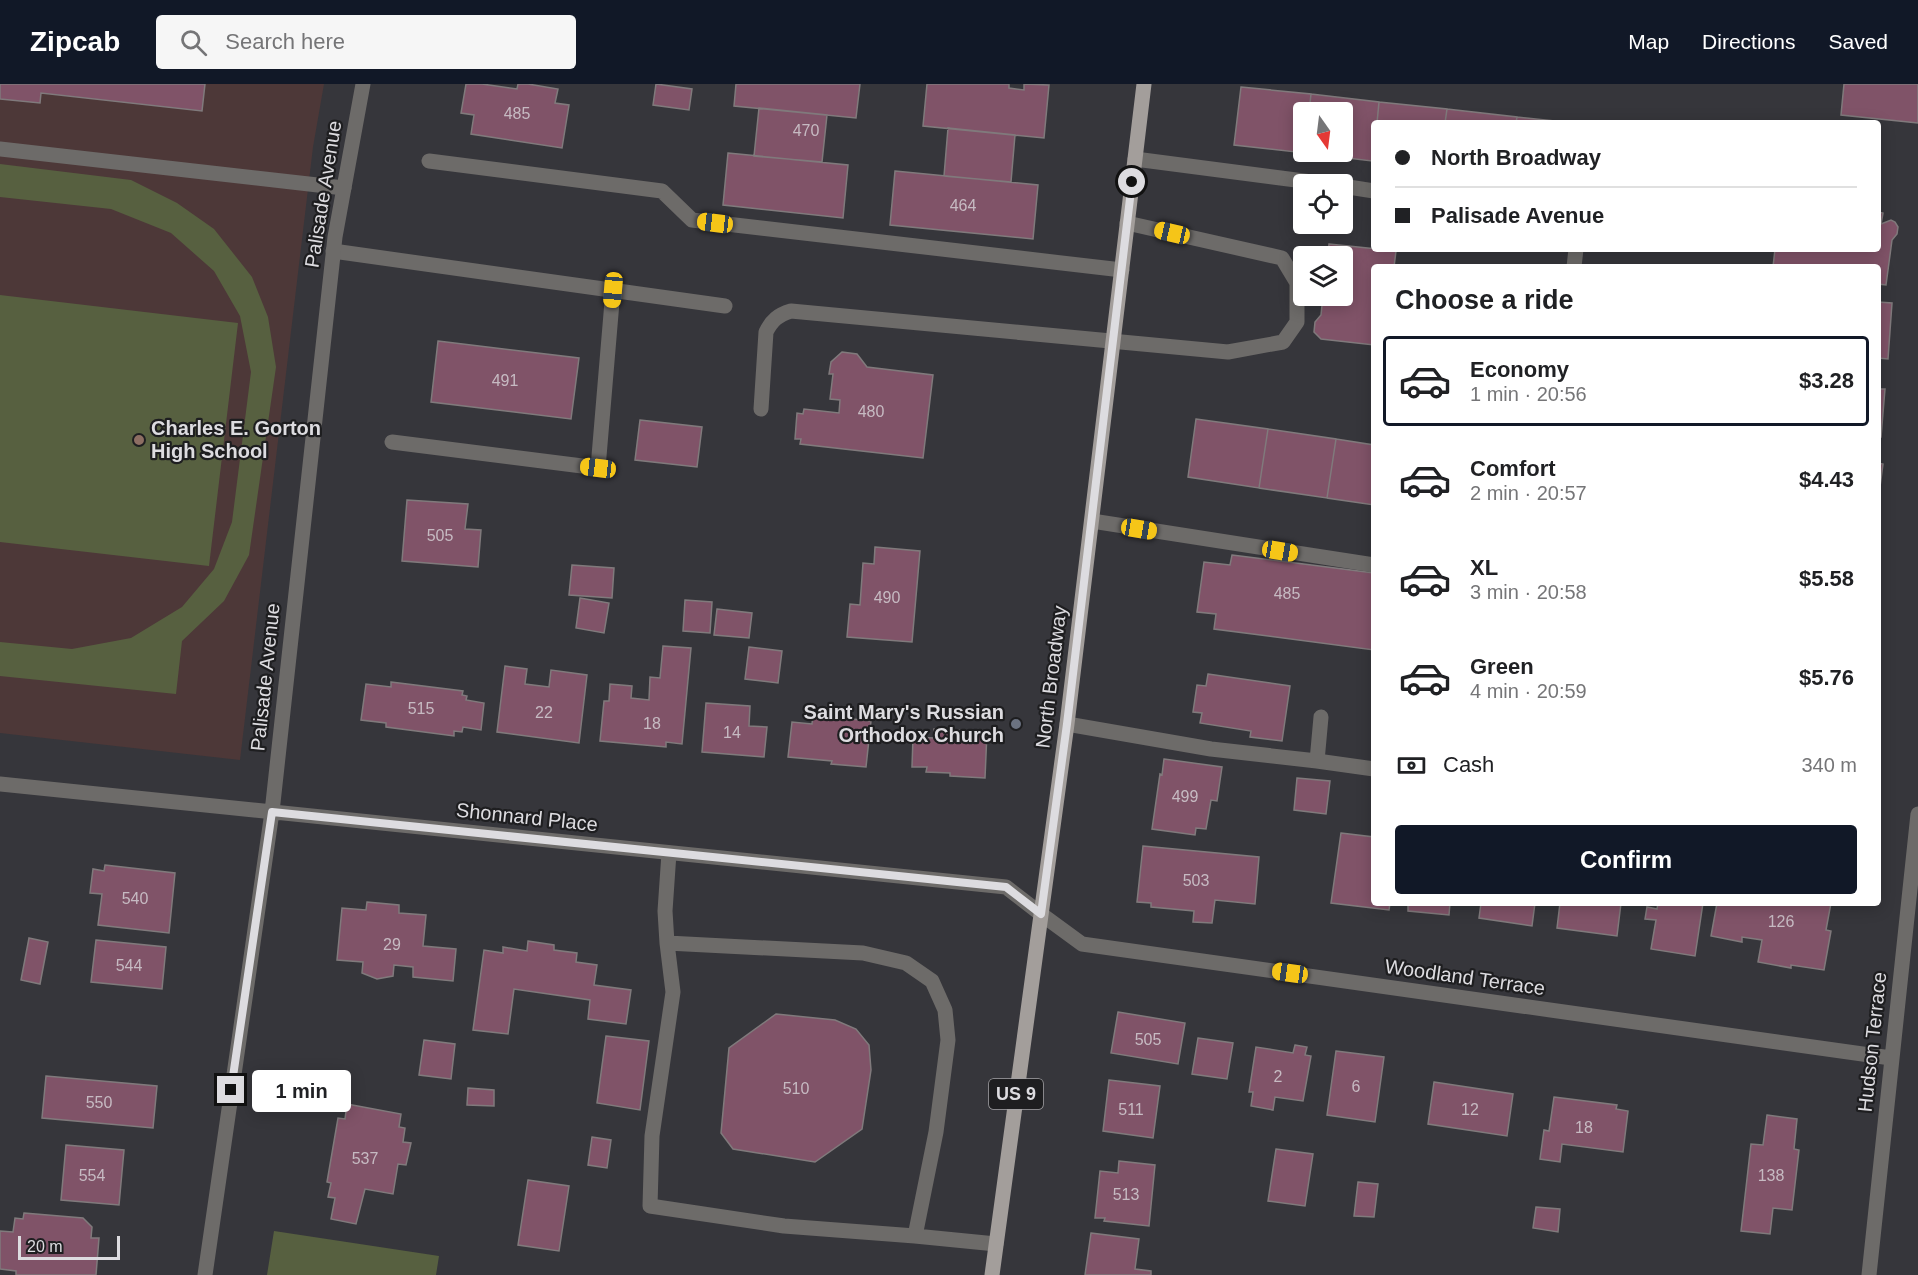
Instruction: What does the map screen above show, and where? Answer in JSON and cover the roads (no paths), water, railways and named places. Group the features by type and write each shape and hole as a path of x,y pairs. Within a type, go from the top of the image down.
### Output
{"main road":[{"name":"North Broadway","path":"992,1275 1067,724 1144,84"}],"street":[{"name":"Palisade Avenue","path":"204,1275 272,812 333,251 363,84"},
{"path":"0,148 344,188"},
{"path":"1135,159 1293,179"},
{"path":"429,161 662,191 692,220 1122,270"},
{"path":"1353,188 1371,191"},
{"path":"761,409 766,332 771,322 779,315 791,311 1228,352 1283,342 1296,322 1296,283 1282,258 1127,223"},
{"path":"333,251 725,306"},
{"path":"392,442 598,468 613,290"},
{"path":"1092,521 1371,565"},
{"path":"1317,761 1321,717"},
{"path":"1067,724 1211,749 1371,770"},
{"name":"Shonnard Place","path":"0,784 1006,887 1041,914"},
{"name":"Hudson Terrace","path":"1869,1275 1918,814"},
{"path":"669,853 665,911 674,992 652,1136 650,1206 784,1226 996,1244"},
{"name":"Woodland Terrace","path":"1041,914 1082,944 1891,1058"},
{"path":"668,943 863,953 906,963 932,981 945,1010 948,1040 936,1132 915,1236"}],"place":[{"name":"Charles E. Gorton High School","path":"139,440"},
{"name":"Saint Mary's Russian Orthodox Church","path":"1016,724"}]}
